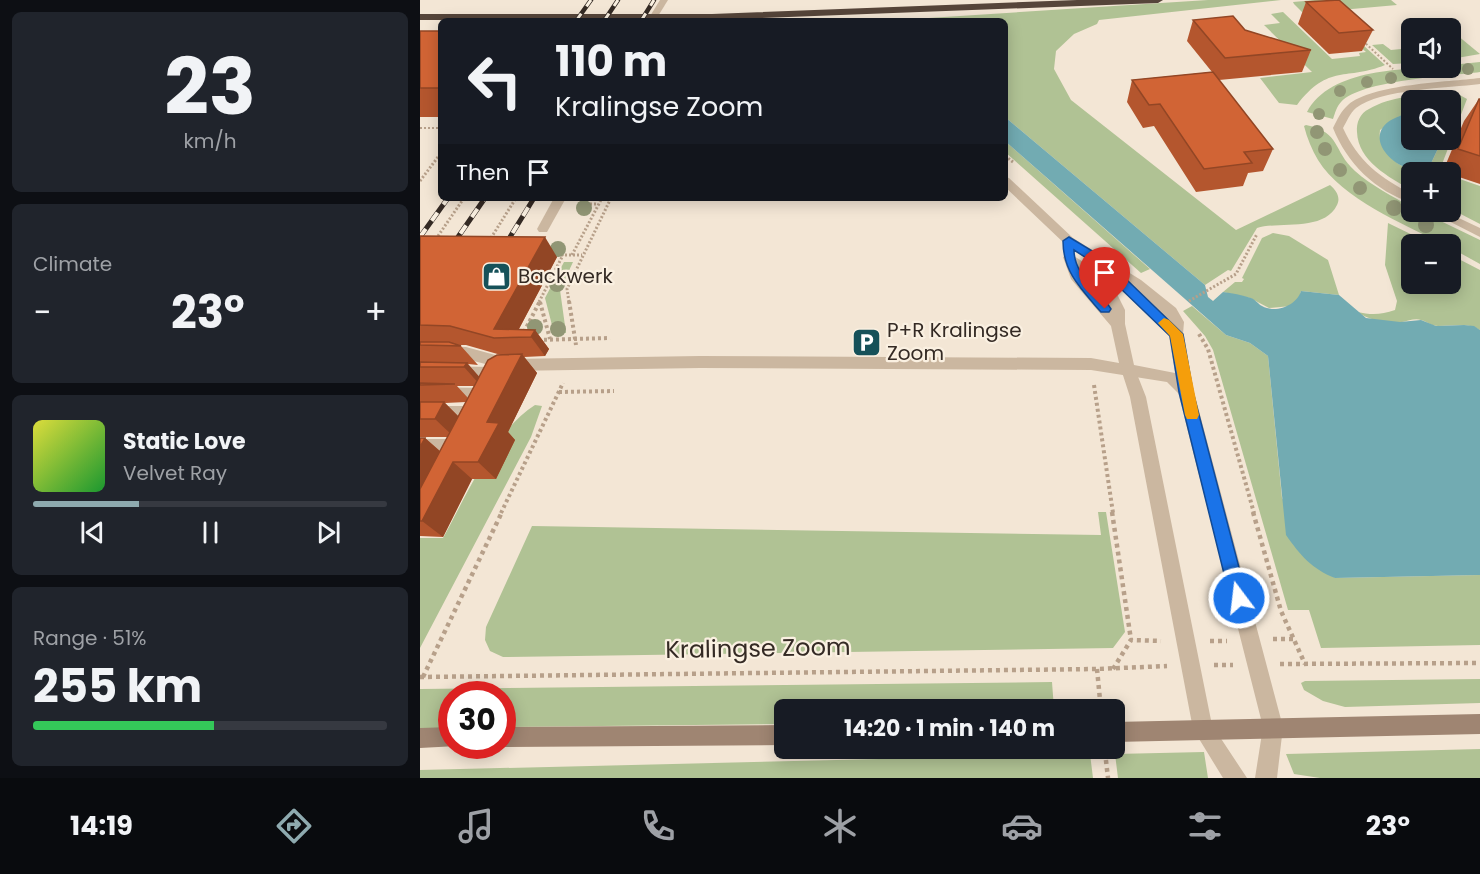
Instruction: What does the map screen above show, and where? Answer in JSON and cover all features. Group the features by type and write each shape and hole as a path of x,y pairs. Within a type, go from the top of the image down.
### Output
{"highway":[{"path":"904,11 1013,0"},
{"path":"420,16 712,17 1158,0"}],"main road":[{"path":"1125,732 1480,724"},
{"path":"516,737 774,735"},
{"path":"420,738 438,737"}],"street":[{"path":"653,18 664,0"},
{"path":"1401,193 1375,178 1353,160 1338,128 1347,112 1358,102 1381,95 1480,81"},
{"path":"1008,184 1069,241 1113,269 1121,282 1176,334 1186,392 1273,727 1266,778"},
{"path":"543,229 558,201"},
{"path":"1457,222 1480,233"},
{"path":"1069,241 1069,257 1076,276 1118,324 1128,369 1138,397 1203,729 1236,778"},
{"path":"420,352 466,353 503,369"},
{"path":"420,372 503,369 531,364 700,362 1091,364 1171,377 1186,392"},
{"path":"449,467 487,394 503,369"},
{"path":"420,393 487,394"},
{"path":"420,412 478,412"},
{"path":"420,446 460,446"}],"path":[{"path":"1362,41 1394,69"},
{"path":"420,128 438,128"},
{"path":"420,181 438,157"},
{"path":"438,236 462,201"},
{"path":"491,238 514,201"},
{"path":"572,255 600,201"},
{"path":"575,355 575,339 567,289 609,201"},
{"path":"1181,306 1236,274 1257,234"},
{"path":"432,236 445,237"},
{"path":"485,238 499,238"},
{"path":"544,255 582,255"},
{"path":"523,338 523,332 563,255"},
{"path":"531,302 540,303 550,339"},
{"path":"532,341 610,338"},
{"path":"1091,364 1131,640"},
{"path":"422,677 567,374"},
{"path":"559,392 614,391"},
{"name":"Kralingse Zoom","path":"422,677 1097,669 1189,664 1480,663"},
{"path":"1097,669 1100,699"},
{"path":"1106,759 1108,778"}],"green space":[{"path":"1208,0 1281,0 1099,20 1097,24 1074,34 1056,51 1054,69 1071,100 1236,230 1330,185 1338,196 1337,205 1331,213 1312,222 1257,228 1231,271 1228,270 1205,285 1008,120 1008,18 929,18"},
{"path":"1391,0 1397,5 1303,13 1293,2"},
{"path":"1283,12 1332,59 1360,56 1359,53 1366,52 1347,35 1352,35 1385,65 1372,70 1329,78 1308,92 1297,105 1279,103 1260,78 1312,72 1264,25 1280,23 1271,14"},
{"path":"1461,38 1480,54 1461,57"},
{"path":"1383,44 1391,50 1401,49 1401,64 1393,64 1372,45"},
{"path":"1480,62 1480,72 1461,74 1461,64"},
{"path":"1401,70 1401,78 1421,78 1386,84 1351,95 1340,104 1333,119 1307,112 1318,97 1333,87 1351,79"},
{"path":"1461,96 1467,99 1461,115"},
{"path":"1401,98 1401,116 1380,130 1380,137 1385,150 1401,165 1401,184 1376,167 1369,160 1359,142 1357,129 1361,116 1366,111 1387,101"},
{"path":"1304,126 1317,128 1326,133 1355,171 1401,201 1401,222 1443,222 1480,240 1480,264 1461,254 1461,234 1423,234 1375,209 1342,187 1318,160"},
{"path":"1008,144 1150,269 1141,273 1008,155"},
{"path":"1437,150 1447,150 1443,162 1432,162"},
{"path":"1461,179 1480,186 1480,224 1461,214"},
{"path":"1388,223 1411,234 1401,234 1401,294 1461,294 1461,260 1480,270 1480,330 1465,325 1436,326 1419,319 1384,322 1357,312 1376,314 1395,310 1397,301 1385,265"},
{"path":"1273,233 1289,236 1328,260 1339,295 1301,291 1299,299 1291,306 1269,308 1250,298 1223,292 1235,282 1242,282 1262,238"},
{"path":"564,262 573,262 560,290 566,333 554,333 545,298"},
{"path":"1192,306 1226,335 1250,343 1268,356 1282,498 1335,578 1480,575 1480,645 1321,648 1309,610 1288,610 1213,350 1205,336 1183,311"},
{"path":"535,405 542,406 531,437 420,648 420,538 443,538 494,448 506,431"},
{"path":"1098,512 1106,512 1125,632 1113,648 503,657 490,651 485,640 486,627 532,526 1101,535"},
{"path":"1480,679 1480,703 1345,707 1323,701 1304,690 1301,683 1305,681"},
{"path":"1052,682 1053,699 774,699 774,724 516,727 516,688"},
{"path":"420,689 438,689 438,728 420,728"},
{"path":"1480,749 1480,778 1320,778 1294,774 1286,754"},
{"path":"1204,752 1208,778 1118,778 1116,759 1125,759 1125,754"},
{"path":"881,759 1091,759 1093,778 420,778 420,770"}],"water":[{"path":"1401,116 1401,150 1437,150 1432,162 1401,162 1401,165 1389,157 1382,147 1380,137 1383,127"},
{"path":"1008,120 1205,285 1208,297 1213,301 1226,292 1251,298 1262,306 1273,309 1291,304 1301,291 1339,295 1366,318 1400,322 1421,320 1436,326 1464,325 1474,326 1480,330 1480,575 1335,578 1307,561 1286,535 1268,356 1250,343 1226,335 1008,144"}],"building":[{"path":"1339,0 1373,30 1339,33 1306,2"},
{"path":"1233,16 1245,30 1311,50 1225,58 1193,20"},
{"path":"420,31 438,31 438,88 420,88"},
{"path":"1213,72 1273,149 1244,152 1252,163 1204,169 1160,104 1149,105 1132,80"},
{"path":"1480,99 1480,156 1461,150 1461,142"},
{"path":"420,236 545,237 494,329 535,330 531,337 494,338 450,326 420,325"},
{"path":"420,342 449,342 461,346 420,345"},
{"path":"522,354 487,422 499,423 478,462 453,462 420,521 420,489 488,360 497,355"},
{"path":"420,362 467,363 464,367 420,367"},
{"path":"420,383 455,384 420,385"},
{"path":"420,402 444,402 435,419 420,419"}],"railway":[{"path":"578,18 591,0"},
{"path":"606,18 618,0"},
{"path":"643,18 654,0"},
{"path":"420,237 446,201"},
{"path":"449,250 483,201"},
{"path":"502,250 532,201"}],"slow traffic":[{"path":"1164,323 1176,334 1192,415"}],"place":[{"name":"Backwerk","path":"497,276"},
{"name":"P+R Kralingse Zoom","path":"866,342"}],"route":[{"path":"1105,309 1076,276 1069,257 1069,241 1113,269 1121,282 1176,334 1186,392 1239,598"}]}
